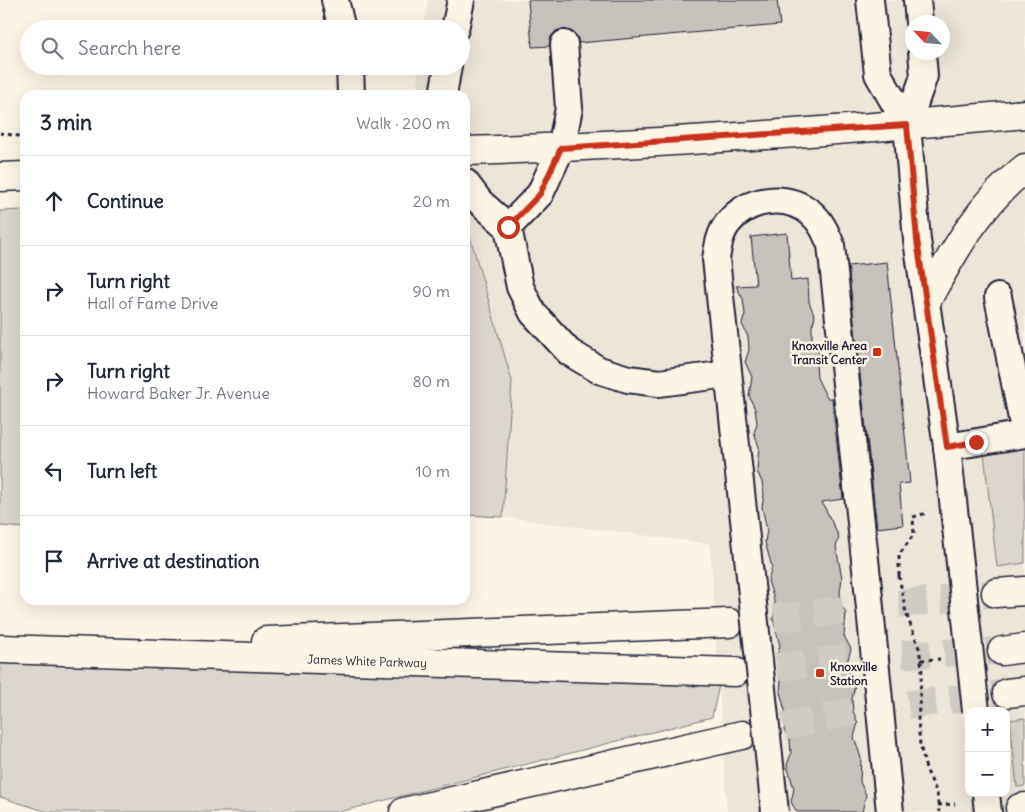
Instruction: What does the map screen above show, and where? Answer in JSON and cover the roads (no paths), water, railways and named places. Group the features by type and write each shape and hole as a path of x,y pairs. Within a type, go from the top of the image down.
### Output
{"main road":[{"path":"470,151 561,148 907,125 1025,114"},
{"path":"927,300 959,240 977,215 1000,189 1025,168"},
{"path":"0,177 20,176"},
{"path":"996,593 1025,591"},
{"path":"40,651 730,623"},
{"name":"James White Parkway","path":"0,649 735,672"},
{"path":"404,812 742,735"}],"street":[{"path":"336,0 340,20"},
{"path":"457,20 460,0"},
{"path":"870,0 878,74 907,125"},
{"path":"917,0 918,15"},
{"path":"508,227 540,194 561,148 569,108 564,44"},
{"path":"923,60 924,76 907,125 917,240 947,447 976,707"},
{"path":"350,75 351,90"},
{"path":"444,90 446,75"},
{"path":"470,189 480,202 508,227 520,288 533,313 568,352 599,370 628,379 659,383 728,374"},
{"path":"775,812 716,259 719,240 728,223 742,210 758,202 776,200 795,204 811,213 823,227 831,245 890,812"},
{"path":"947,447 1025,434 998,297"},
{"path":"986,797 988,812"}],"tunnel":[{"path":"732,623 996,593"},
{"path":"735,672 877,655 1002,651"},
{"path":"743,735 854,711 1007,693"}],"place":[{"name":"Knoxville Area Transit Center","path":"877,352"},
{"name":"Knoxville Station","path":"820,673"}]}
